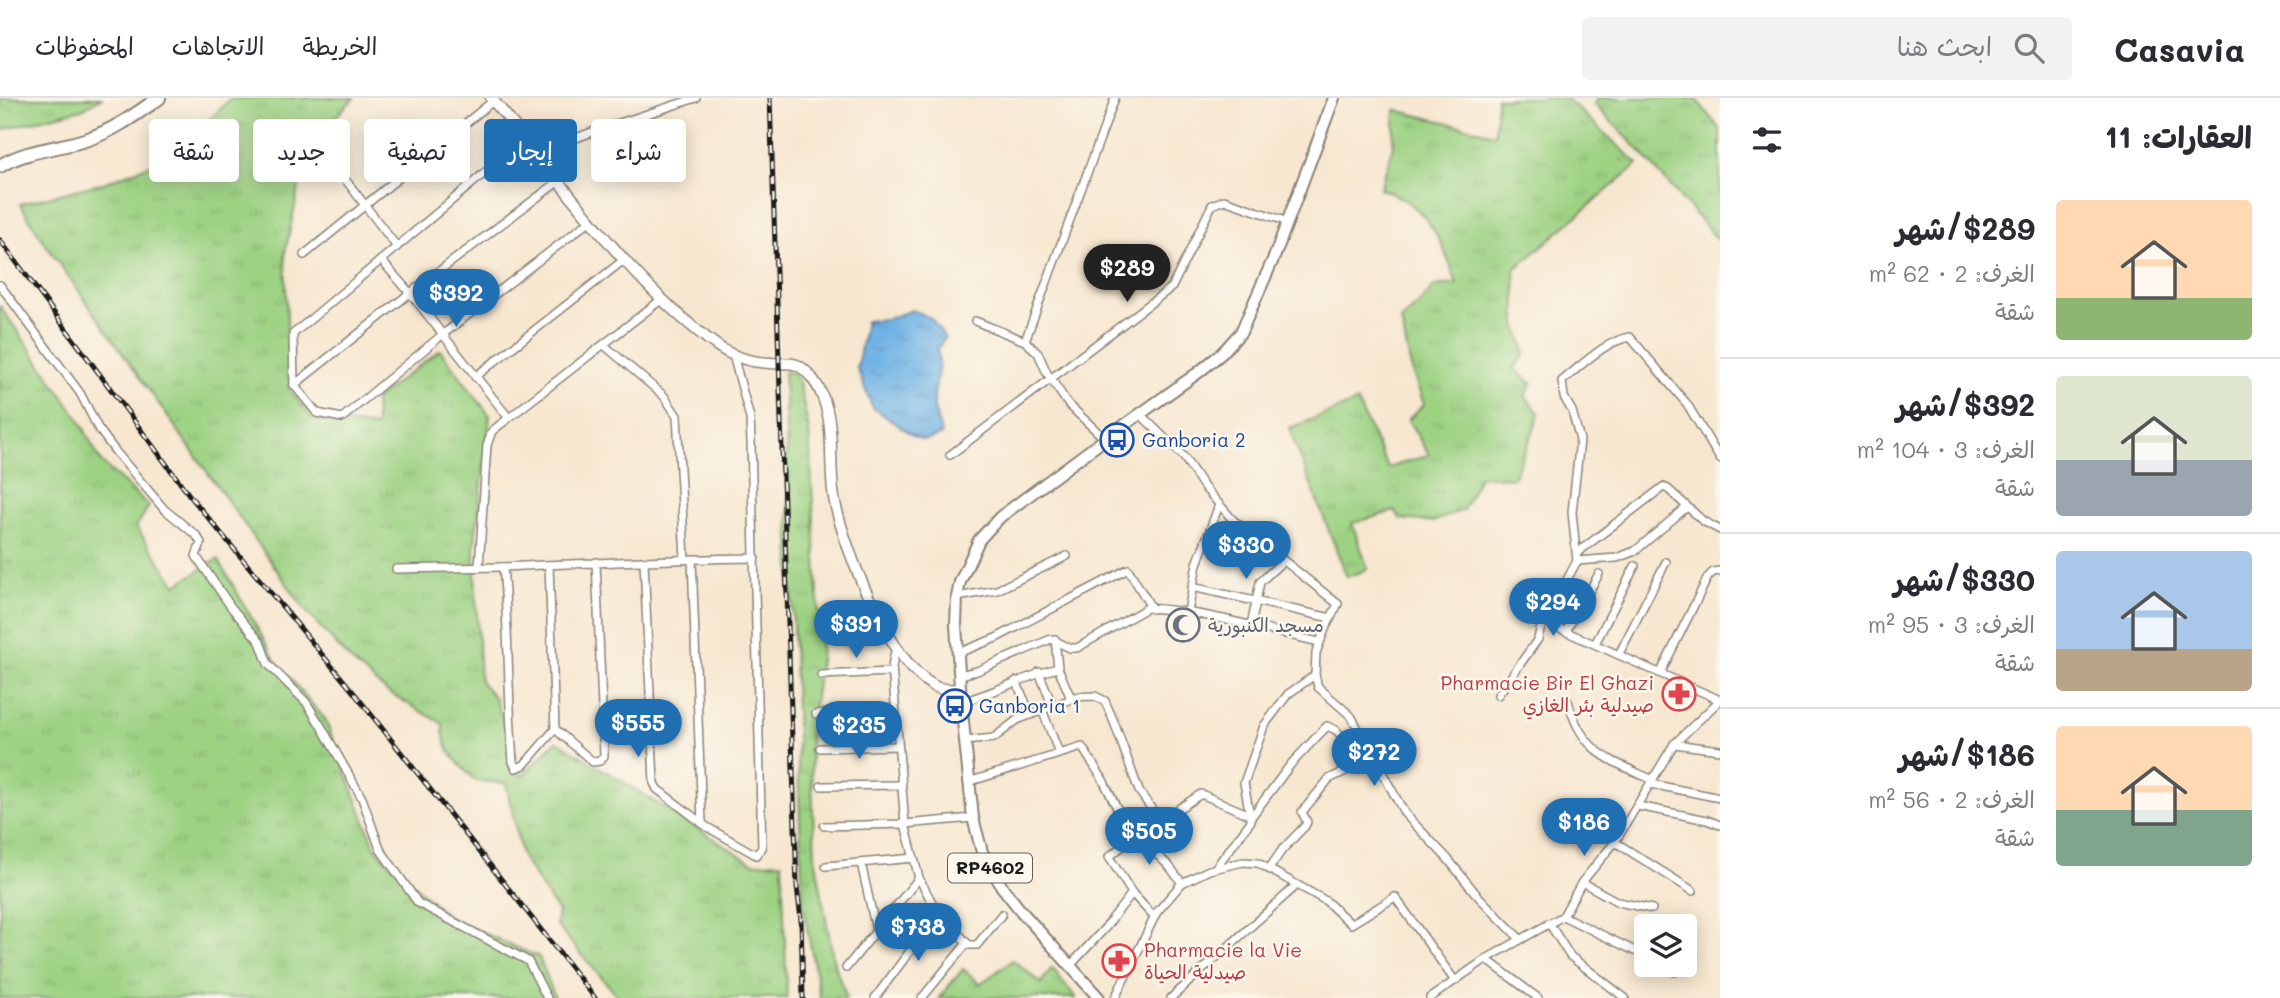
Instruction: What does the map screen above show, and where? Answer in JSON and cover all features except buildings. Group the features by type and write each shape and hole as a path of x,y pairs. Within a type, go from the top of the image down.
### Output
{"highway":[{"path":"0,166 43,148 85,140 105,133 159,98"}],"main road":[{"name":"RP4602","path":"1099,998 1021,911 982,852 973,818 961,702 957,597 960,582 979,540 1010,508 1199,372 1237,338 1258,295 1334,98"},
{"path":"492,99 508,119"},
{"path":"560,182 662,299 709,340 733,355 757,362 798,366 819,388 829,419 832,487 839,518 869,596 896,646 911,666 934,686 946,690 960,689"}],"street":[{"path":"577,138 696,98"},
{"path":"1025,341 1115,98"},
{"path":"304,255 492,99"},
{"path":"484,174 293,334 294,386 317,413 342,418 443,335 591,220"},
{"path":"347,182 397,247"},
{"path":"294,386 410,293 558,182"},
{"path":"950,455 1172,287 1212,205 1224,200 1287,222"},
{"path":"475,377 625,259"},
{"path":"381,260 508,417"},
{"path":"0,285 80,393 98,428 115,451 164,509 197,536 201,543 196,556 231,607 260,642 268,664 306,702 362,798 380,849 418,903 528,961 547,998"},
{"path":"478,567 487,445 492,431 662,299"},
{"path":"975,321 1025,341 1038,353 1068,404 1105,439"},
{"path":"1577,557 1572,512 1580,439 1561,385 1562,381 1607,346 1621,338 1630,337 1687,404 1720,459"},
{"path":"604,345 664,396 677,416 689,559 702,823"},
{"path":"644,561 654,783 657,789 702,823 756,855 762,848 750,418 733,355"},
{"path":"1140,414 1178,451 1233,520 1338,603 1319,642 1315,675 1320,689 1351,716 1405,814 1520,939"},
{"path":"1497,695 1538,639 1577,557 1659,489 1668,489 1703,521 1720,530"},
{"path":"1188,612 1203,545 1219,505"},
{"path":"1577,557 1617,558 1634,551 1688,507"},
{"path":"957,597 997,590 1067,555"},
{"path":"396,569 755,558"},
{"path":"1251,626 1260,582 1283,561"},
{"path":"555,729 593,762 602,759 604,752 596,562"},
{"path":"1619,654 1665,562"},
{"path":"503,566 509,643 510,720 514,766 518,768 524,765 555,729 549,565"},
{"path":"1595,644 1635,566"},
{"path":"958,653 996,638 1128,569 1152,609"},
{"path":"1661,672 1707,577 1720,571"},
{"path":"1430,998 1486,959 1563,916 1582,882 1615,842 1638,807 1674,744 1720,700 1562,629 1599,574"},
{"path":"1192,587 1331,618"},
{"path":"959,675 977,671 1055,639 1075,648 1144,610 1152,609 1188,612 1319,642"},
{"path":"1055,639 1058,668 1070,697"},
{"path":"896,646 892,658 892,673 901,785 905,824 919,877 939,912 972,946 978,943 1002,915"},
{"path":"961,702 1039,672 1058,668"},
{"path":"1039,672 1053,707"},
{"path":"821,675 892,673"},
{"path":"1252,816 1245,776 1264,726 1288,694 1315,675"},
{"path":"1016,681 1031,715"},
{"path":"965,741 994,738 1017,720 1043,712 1070,697 1095,696 1105,701 1139,792 1159,820 1163,820 1201,794 1252,816"},
{"path":"1568,701 1574,723 1600,755 1652,782 1720,798"},
{"path":"816,714 895,709"},
{"path":"1043,712 1059,753"},
{"path":"1216,867 1248,827 1252,816 1291,764 1327,726 1336,730 1364,762"},
{"path":"1674,744 1720,750"},
{"path":"820,748 898,746"},
{"path":"968,782 1083,748 1119,812 1136,835 1169,866 1182,883"},
{"path":"1269,869 1282,850 1306,826 1302,812 1326,781 1374,756"},
{"path":"821,786 901,785"},
{"path":"1638,807 1720,825"},
{"path":"824,826 905,824 973,818"},
{"path":"1136,835 1109,857 1132,893 1154,917"},
{"path":"1615,842 1693,891"},
{"path":"826,866 914,858"},
{"path":"1115,998 1154,917 1182,883 1200,872 1216,867 1251,862 1326,901 1351,924 1395,897 1455,981"},
{"path":"861,863 876,930"},
{"path":"846,968 919,877"},
{"path":"1582,882 1615,901 1652,909"},
{"path":"1171,998 1296,886"},
{"path":"1069,967 1105,928 1132,893"},
{"path":"875,998 939,912"},
{"path":"1563,916 1634,951"},
{"path":"1549,923 1570,956 1625,998"},
{"path":"922,998 967,943"},
{"path":"1486,959 1538,998"}],"green space":[{"path":"0,98 101,98 82,109 0,130"},
{"path":"231,98 354,98 333,119 253,119 253,182 300,182 285,253 289,389 312,418 376,427 375,399 440,350 490,416 474,549 480,681 495,698 522,776 557,741 753,863 782,862 787,998 620,998 615,993 556,925 558,912 522,857 506,783 476,781 448,749 443,724 386,691 349,659 306,611 46,245 20,204 103,183 149,166 149,182 239,182 239,119 210,119"},
{"path":"1497,98 1566,98 1638,164 1515,269 1516,324 1526,354 1514,368 1532,384 1525,396 1539,413 1513,478 1479,476 1463,510 1433,522 1401,519 1395,511 1352,523 1368,569 1347,577 1289,428 1357,402 1388,468 1429,455 1408,420 1424,404 1411,368 1401,320 1434,286 1457,284 1438,238 1421,213 1410,203 1380,189 1393,147 1395,110 1495,134"},
{"path":"1598,98 1695,98 1720,129 1720,238 1717,239 1638,149 1594,104"},
{"path":"0,306 79,419 101,462 149,506 136,527 176,585 218,559 277,663 325,719 374,844 383,857 453,920 539,957 555,998 0,998"},
{"path":"784,372 792,373 798,379 809,430 821,650 810,737 815,856 834,964 847,998 820,998 803,906"},
{"path":"1013,960 1041,983 1052,968 1076,998 939,998 963,969 980,984"}],"water":[{"path":"912,310 931,318 945,338 937,349 939,363 934,398 935,413 942,435 927,440 914,436 873,409 857,368 866,321 887,319"}],"railway":[{"path":"770,98 803,998"},
{"path":"0,240 190,496 355,694 595,998"}],"place":[{"name":"Ganboria 2","path":"1117,440"},
{"name":"مسجد الكنبورية","path":"1183,625"},
{"name":"Pharmacie Bir El Ghazi صيدلية بئر الغازي","path":"1679,694"},
{"name":"Ganboria 1","path":"955,706"},
{"name":"Pharmacie la Vie صيدلية الحياة","path":"1119,961"}]}
